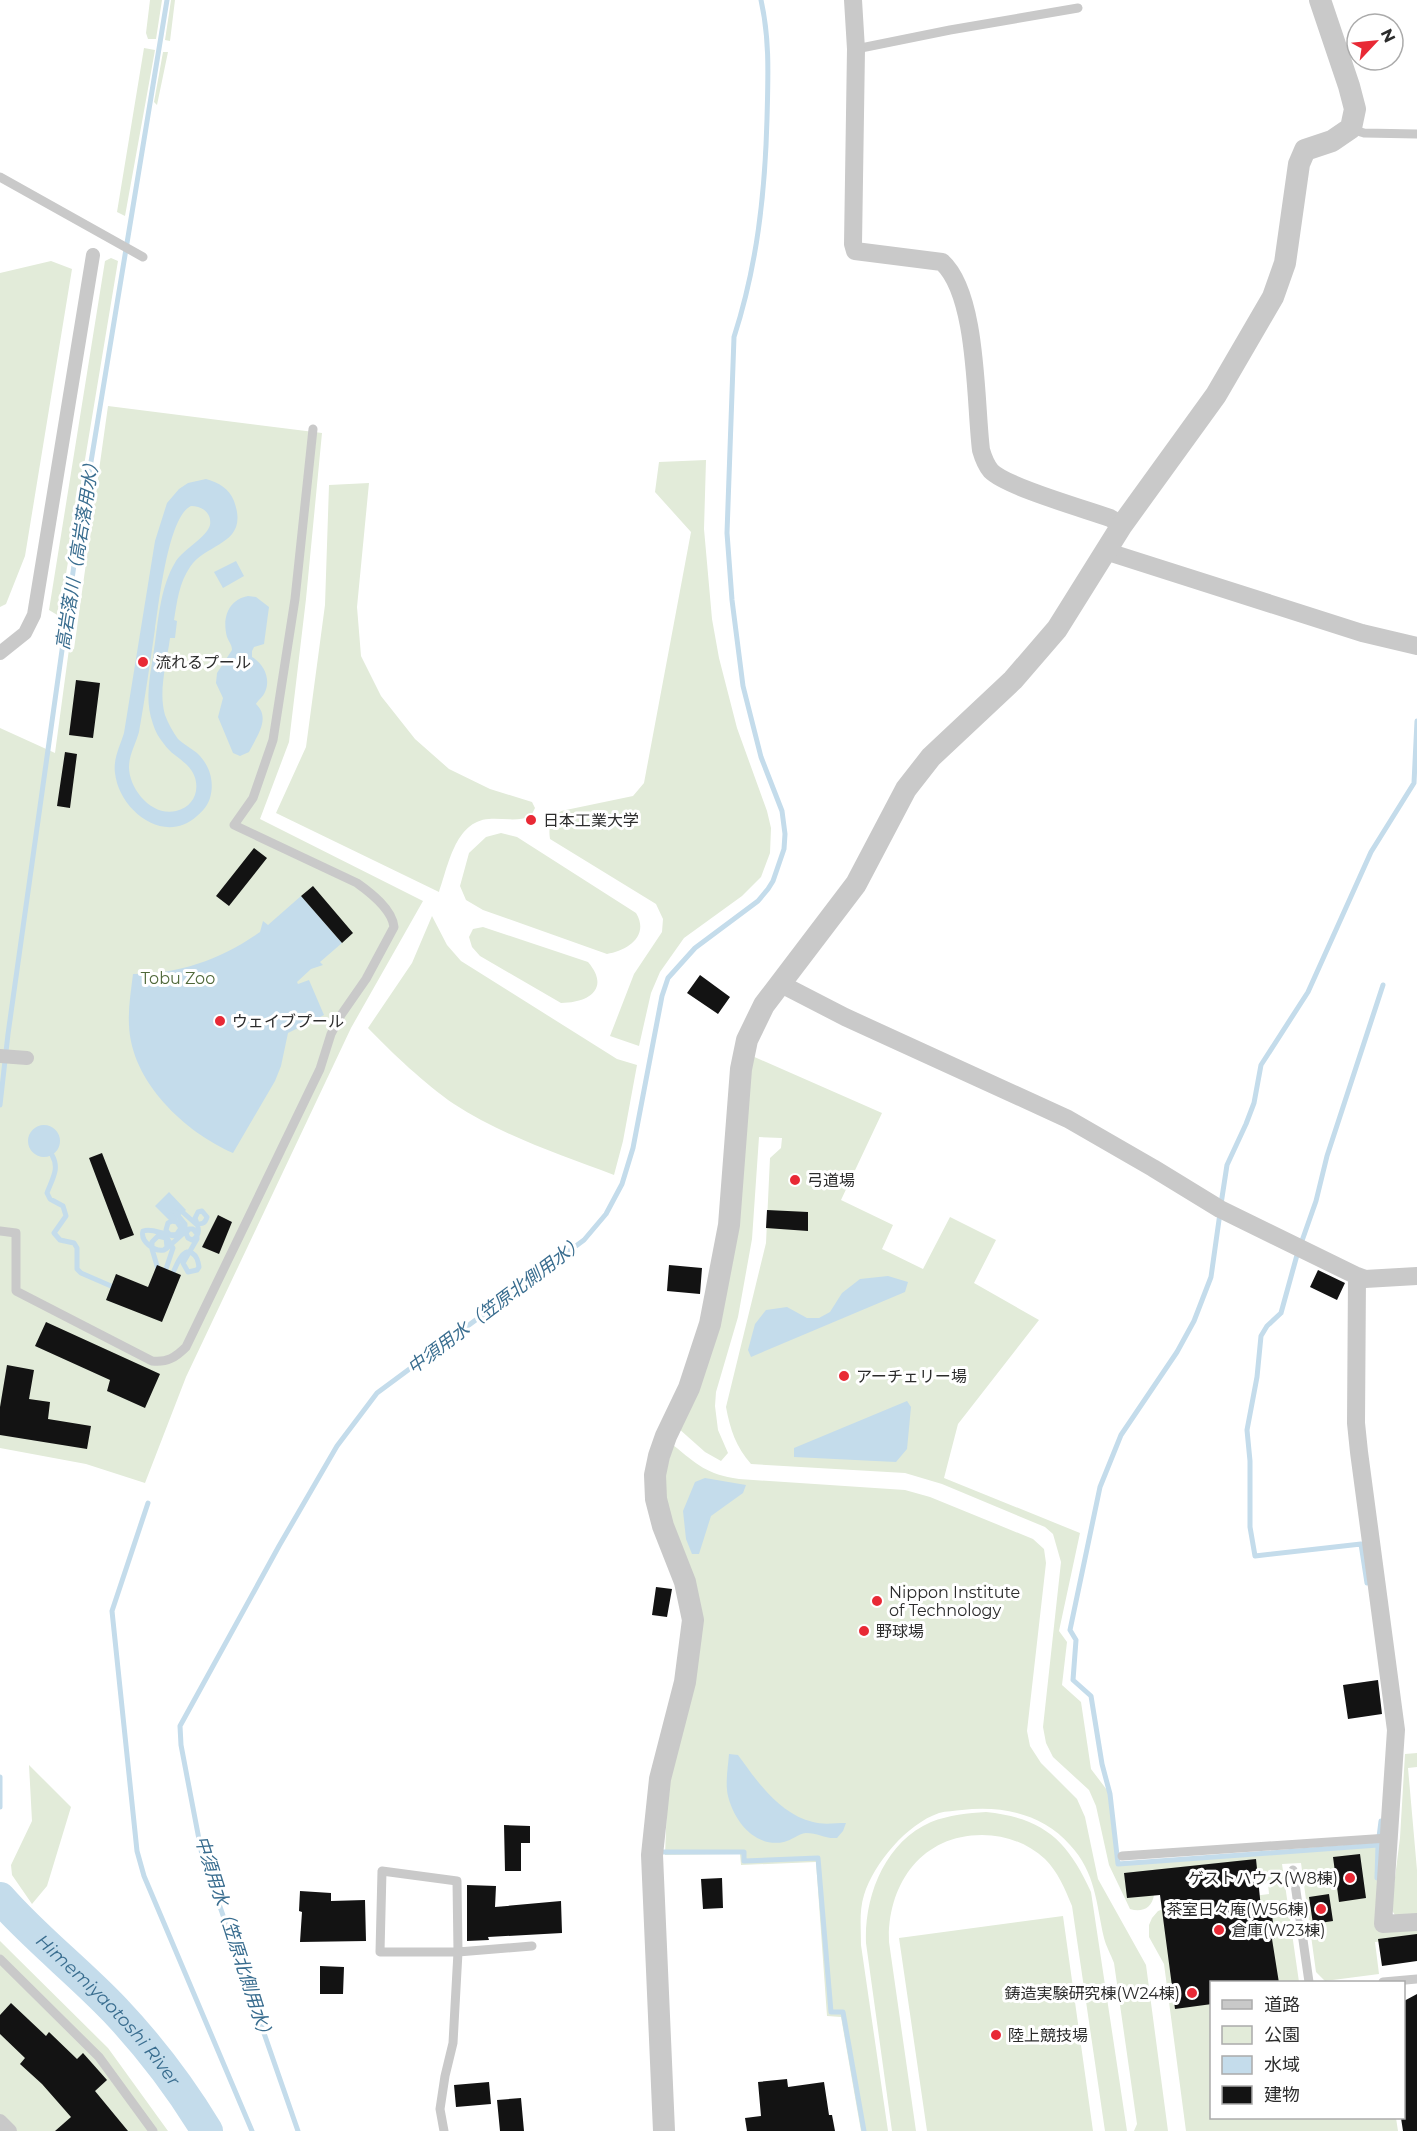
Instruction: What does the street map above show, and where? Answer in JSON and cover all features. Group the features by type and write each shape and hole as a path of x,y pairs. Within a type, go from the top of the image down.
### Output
{"street":[{"path":"853,0 856,49 853,244 855,251 942,262 950,269 958,286 969,328 981,450 991,471 1006,481 1110,518 1122,525"},
{"path":"664,2131 652,1855 660,1779 685,1682 693,1620 685,1582 663,1526 656,1499 655,1475 666,1436 689,1388 710,1324 729,1225 741,1069 747,1040 764,1005 856,884 906,789 931,757 1013,681 1057,629 1105,550 1216,395 1273,297 1285,263 1299,164 1305,150 1332,141 1351,128 1355,109 1320,0"},
{"path":"0,653 25,633 34,615 93,255"},
{"path":"1105,550 1362,633 1417,646"},
{"path":"781,984 845,1017 1068,1119 1220,1209 1365,1280 1417,1276"},
{"path":"0,1056 27,1058"},
{"path":"1357,1276 1356,1423 1396,1730 1383,1924 1417,1922"},
{"path":"0,2121 10,2131"}],"lane":[{"path":"856,49 1078,8"},
{"path":"1351,128 1364,133 1417,134"},
{"path":"0,177 143,257"},
{"path":"2,1231 16,1233 16,1291 153,1361 160,1362 177,1357 186,1347 320,1069 331,1034 366,979 394,927 393,919 370,892 357,883 234,825 253,798 273,740 295,599 313,429"},
{"path":"1122,1857 1388,1838"},
{"path":"1293,1870 1308,1981"},
{"path":"444,2131 440,2109 453,2043 459,1952 457,1881 382,1871 380,1952 459,1952 532,1946"},
{"path":"0,1959 99,2057 153,2131"},
{"path":"1397,1981 1417,1978"}],"green space":[{"path":"150,0 162,0 156,39 148,39 146,33"},
{"path":"171,0 175,0 170,41 165,40"},
{"path":"144,48 155,50 125,216 117,212"},
{"path":"163,52 168,52 157,105 154,102"},
{"path":"111,258 118,261 59,616 49,610 105,261"},
{"path":"51,261 72,269 25,556 6,604 0,607 0,273"},
{"name":"Tobu Zoo","path":"108,406 322,433 289,742 260,819 423,901 351,1028 186,1377 145,1483 86,1464 0,1448 0,728 55,753 69,649 74,649"},
{"path":"706,460 704,529 712,619 719,658 737,728 767,811 771,828 770,853 761,877 742,896 684,938 660,972 651,993 639,1046 610,1036 634,974 662,932 663,919 656,904 550,839 549,830 553,820 561,811 633,796 644,783 691,532 655,492 659,462"},
{"path":"369,483 357,607 361,656 381,696 415,739 449,769 490,789 532,802 535,808 531,816 526,818 489,819 477,822 468,828 461,836 450,858 439,892 276,813 306,747 325,605 329,485"},
{"path":"501,833 517,837 636,913 640,921 640,929 634,941 622,950 607,954 483,910 466,900 460,886 469,853 486,837"},
{"path":"432,916 447,945 461,961 617,1059 637,1065 623,1141 614,1175 532,1144 472,1115 420,1078 368,1028 412,963"},
{"path":"483,927 588,962 595,972 597,987 587,997 561,1003 480,956 472,947 469,937 473,929"},
{"path":"750,1055 882,1113 841,1200 893,1225 882,1249 923,1269 950,1217 996,1240 974,1283 1039,1320 958,1424 944,1478 1080,1533 1059,1631 1067,1642 1062,1685 1081,1702 1091,1769 1110,1794 1118,1864 1378,1845 1377,1929 1417,1927 1417,1937 1375,1942 1379,1974 1325,1981 1316,1972 1301,1863 1282,1864 1299,1981 1210,1981 1210,2119 1396,2119 1398,2131 1186,2131 1164,1964 1149,1937 1149,1925 1158,1911 1169,1907 1269,1894 1268,1883 1154,1895 1146,1908 1130,1909 1109,1865 1096,1806 1089,1790 1053,1757 1046,1743 1043,1727 1061,1562 1053,1534 1045,1527 942,1484 905,1473 751,1464 741,1451 726,1407 766,1243 770,1158 781,1148 782,1138 759,1137 752,1239 738,1317 716,1392 718,1430 728,1453 721,1461 705,1452 678,1428 698,1392"},
{"path":"673,1445 703,1468 728,1477 905,1490 930,1497 1033,1539 1044,1549 1046,1563 1027,1731 1030,1746 1041,1763 1077,1799 1085,1817 1098,1879 1146,1965 1168,2131 1134,2131 1137,2124 1114,1963 1105,1941 1094,1889 1085,1866 1059,1834 1034,1819 1006,1811 977,1809 939,1813 915,1826 893,1846 875,1870 864,1895 861,1913 861,1945 888,2131 861,2131 841,2017 827,2016 816,1862 741,1865 740,1854 665,1855 668,1779 697,1661 664,1496 666,1471"},
{"path":"1417,1753 1417,1767 1408,1768 1417,1870 1417,1917 1397,1918 1391,1909 1400,1838 1405,1754"},
{"path":"29,1765 71,1807 47,1886 32,1904 12,1875 11,1865 32,1821"},
{"path":"986,1812 1024,1820 1052,1835 1073,1859 1091,1892 1127,2131 1105,2131 1072,1906 1064,1887 1050,1864 1031,1848 1008,1838 982,1835 960,1837 941,1844 925,1854 901,1883 894,1901 889,1942 916,2131 892,2131 866,1943 866,1925 874,1889 880,1872 890,1857 915,1831 931,1822 945,1818"},
{"name":"陸上競技場","path":"1063,1916 1093,2131 927,2131 899,1938"},
{"path":"0,1941 108,2048 168,2131 0,2131"}],"water":[{"name":"流れるプール","path":"206,479 223,487 232,496 237,515 232,535 206,552 190,567 177,600 174,620 177,621 175,638 170,638 164,676 163,706 165,715 178,739 205,762 212,785 209,801 201,812 184,824 171,827 145,820 134,811 118,787 115,763 124,733 155,541 167,503 179,489 188,483","holes":["191,506 208,514 210,525 205,534 180,556 170,572 160,608 149,683 149,707 156,732 166,747 192,771 196,785 196,792 189,804 176,811 167,812 151,806 144,800 133,784 129,763 139,732 166,562 176,526 183,513"]},
{"path":"236,561 244,576 223,588 214,572"},
{"path":"248,596 256,597 269,607 264,644 254,647 252,651 252,657 263,668 267,677 267,687 256,704 262,715 259,733 249,752 240,756 233,753 218,717 223,698 216,683 217,673 232,650 225,623 228,611 236,601"},
{"name":"ウェイブプール","path":"301,896 342,943 320,962 323,965 311,969 297,982 298,984 309,980 324,1015 288,1033 281,1066 275,1081 233,1153 215,1144 180,1118 150,1085 139,1066 132,1046 129,1025 133,974 184,968 216,957 260,932 263,921 268,925"},
{"path":"44,1125 55,1130 60,1141 55,1152 44,1157 33,1152 28,1141 33,1130"},
{"path":"169,1192 186,1210 172,1223 155,1206"},
{"path":"888,1276 908,1282 905,1292 751,1357 748,1350 755,1324 766,1310 787,1307 807,1318 819,1318 830,1312 842,1293 860,1279"},
{"path":"907,1401 911,1407 907,1449 896,1462 794,1457 794,1448"},
{"path":"705,1478 746,1485 743,1493 711,1516 699,1554 692,1554 686,1539 683,1511 695,1482"},
{"path":"729,1754 738,1755 770,1795 790,1812 817,1823 846,1823 843,1831 837,1838 806,1833 784,1842 774,1843 755,1837 747,1831 735,1815 728,1796"}],"building":[{"path":"76,680 100,683 93,738 69,735"},
{"path":"65,752 77,754 70,808 57,806"},
{"path":"254,848 267,858 229,906 216,896"},
{"path":"313,886 353,933 342,943 301,896"},
{"path":"700,975 730,997 718,1014 687,993"},
{"path":"102,1153 134,1235 120,1240 89,1158"},
{"path":"767,1210 808,1212 808,1231 766,1228"},
{"path":"218,1215 232,1222 219,1254 202,1247"},
{"path":"157,1265 181,1275 162,1322 106,1300 116,1274 148,1287"},
{"path":"669,1265 702,1268 700,1294 667,1291"},
{"path":"1318,1270 1345,1283 1337,1300 1310,1287"},
{"path":"46,1322 160,1374 145,1408 107,1391 110,1380 35,1346"},
{"path":"7,1365 34,1370 29,1399 50,1402 48,1419 91,1426 87,1449 0,1435 0,1407"},
{"path":"656,1587 672,1589 667,1617 652,1615"},
{"path":"1378,1680 1382,1714 1348,1719 1343,1685"},
{"path":"504,1825 530,1826 530,1843 521,1843 521,1871 505,1871"},
{"name":"ゲストハウス(W8棟)","path":"1360,1854 1366,1898 1339,1902 1333,1857"},
{"path":"1256,1859 1261,1908 1271,1907 1275,1939 1272,1939 1279,1981 1210,1981 1210,2004 1175,2009 1160,1895 1127,1898 1124,1873"},
{"path":"722,1878 723,1908 703,1909 701,1879"},
{"path":"467,1885 496,1886 495,1907 561,1901 562,1933 488,1937 489,1940 467,1941"},
{"path":"300,1891 331,1893 331,1901 365,1900 366,1941 300,1942 302,1912 299,1911"},
{"name":"茶室日々庵(W56棟)","path":"1329,1894 1333,1921 1313,1924 1309,1897"},
{"path":"1417,1934 1417,1961 1382,1966 1378,1939"},
{"path":"320,1966 344,1967 343,1994 320,1994"},
{"path":"1417,1994 1417,2131 1403,2131 1401,2119 1405,2119 1405,2000"},
{"path":"11,2003 46,2036 49,2032 77,2059 83,2053 107,2080 95,2091 128,2131 55,2131 71,2117 42,2084 20,2064 25,2058 0,2034 0,2015"},
{"path":"787,2079 788,2087 824,2082 829,2115 832,2115 835,2131 747,2131 745,2118 761,2116 758,2082"},
{"path":"489,2082 491,2104 456,2107 454,2085"},
{"path":"521,2098 524,2131 500,2131 497,2100"}],"waterway":[{"name":"高岩落川（高岩落用水）","path":"0,1105 74,565 167,0"},
{"name":"中須用水（笠原北側用水）","path":"298,2131 202,1855 181,1745 180,1726 337,1446 377,1393 584,1240 606,1214 622,1184 633,1148 662,996 668,978 695,948 758,901 773,881 784,849 782,811 761,757 743,686 732,600 727,533 734,337 749,284 764,175 768,59 761,0"},
{"path":"1221,1204 1227,1165 1254,1103 1261,1065 1308,992 1371,852 1414,783 1417,721"},
{"path":"1367,1583 1361,1544 1255,1556 1250,1527 1250,1461 1247,1430 1257,1377 1261,1336 1267,1326 1281,1313 1297,1255 1316,1201 1327,1156 1383,985"},
{"path":"52,1155 55,1169 47,1193 50,1199 63,1206 66,1216 54,1233 60,1240 74,1243 77,1248 77,1269 81,1273 111,1286"},
{"path":"171,1278 179,1260 185,1253 188,1252 192,1253 194,1254 199,1267 197,1270 188,1272 183,1263 197,1239 197,1234 193,1229 189,1229 186,1233 188,1238 192,1240 195,1238 197,1236 198,1233 198,1227 197,1224 196,1221 195,1218 198,1212 202,1211 207,1217 203,1223 200,1224 198,1224 196,1224 178,1208"},
{"path":"166,1249 185,1232 185,1224 175,1212"},
{"path":"1220,1213 1211,1277 1194,1321 1177,1352 1121,1435 1100,1487 1070,1630 1076,1640 1073,1680 1091,1696 1102,1764 1110,1794 1118,1864 1378,1845"},
{"path":"158,1269 152,1249 152,1242 158,1236 166,1238 167,1247 164,1250 160,1250 156,1249 152,1248 149,1245 146,1242 143,1231 152,1230 168,1235 173,1235 177,1234 181,1228 177,1222 172,1221 168,1223 166,1230 170,1235 173,1236 177,1235 182,1228 171,1215"},
{"path":"165,1272 173,1248 167,1238"},
{"path":"148,1503 112,1611 137,1851 144,1876 252,2131"},
{"name":"高岩落川（高岩落用水）","path":"0,1777 0,1807"},
{"path":"1377,1878 1381,1821"},
{"path":"660,1849 660,1852 744,1852 744,1861 818,1858 831,2012 843,2012 864,2131"},
{"name":"Himemiyaotoshi River","path":"0,1898 128,2024 187,2099 207,2131"}],"place":[{"name":"流れるプール","path":"143,662"},
{"name":"日本工業大学","path":"531,820"},
{"name":"ウェイブプール","path":"220,1021"},
{"name":"弓道場","path":"795,1180"},
{"name":"アーチェリー場","path":"844,1376"},
{"name":"Nippon Institute of Technology","path":"877,1601"},
{"name":"野球場","path":"864,1631"},
{"name":"ゲストハウス(W8棟)","path":"1350,1878"},
{"name":"茶室日々庵(W56棟)","path":"1321,1909"},
{"name":"倉庫(W23棟)","path":"1219,1930"},
{"name":"鋳造実験研究棟(W24棟)","path":"1192,1993"},
{"name":"陸上競技場","path":"996,2035"}]}
